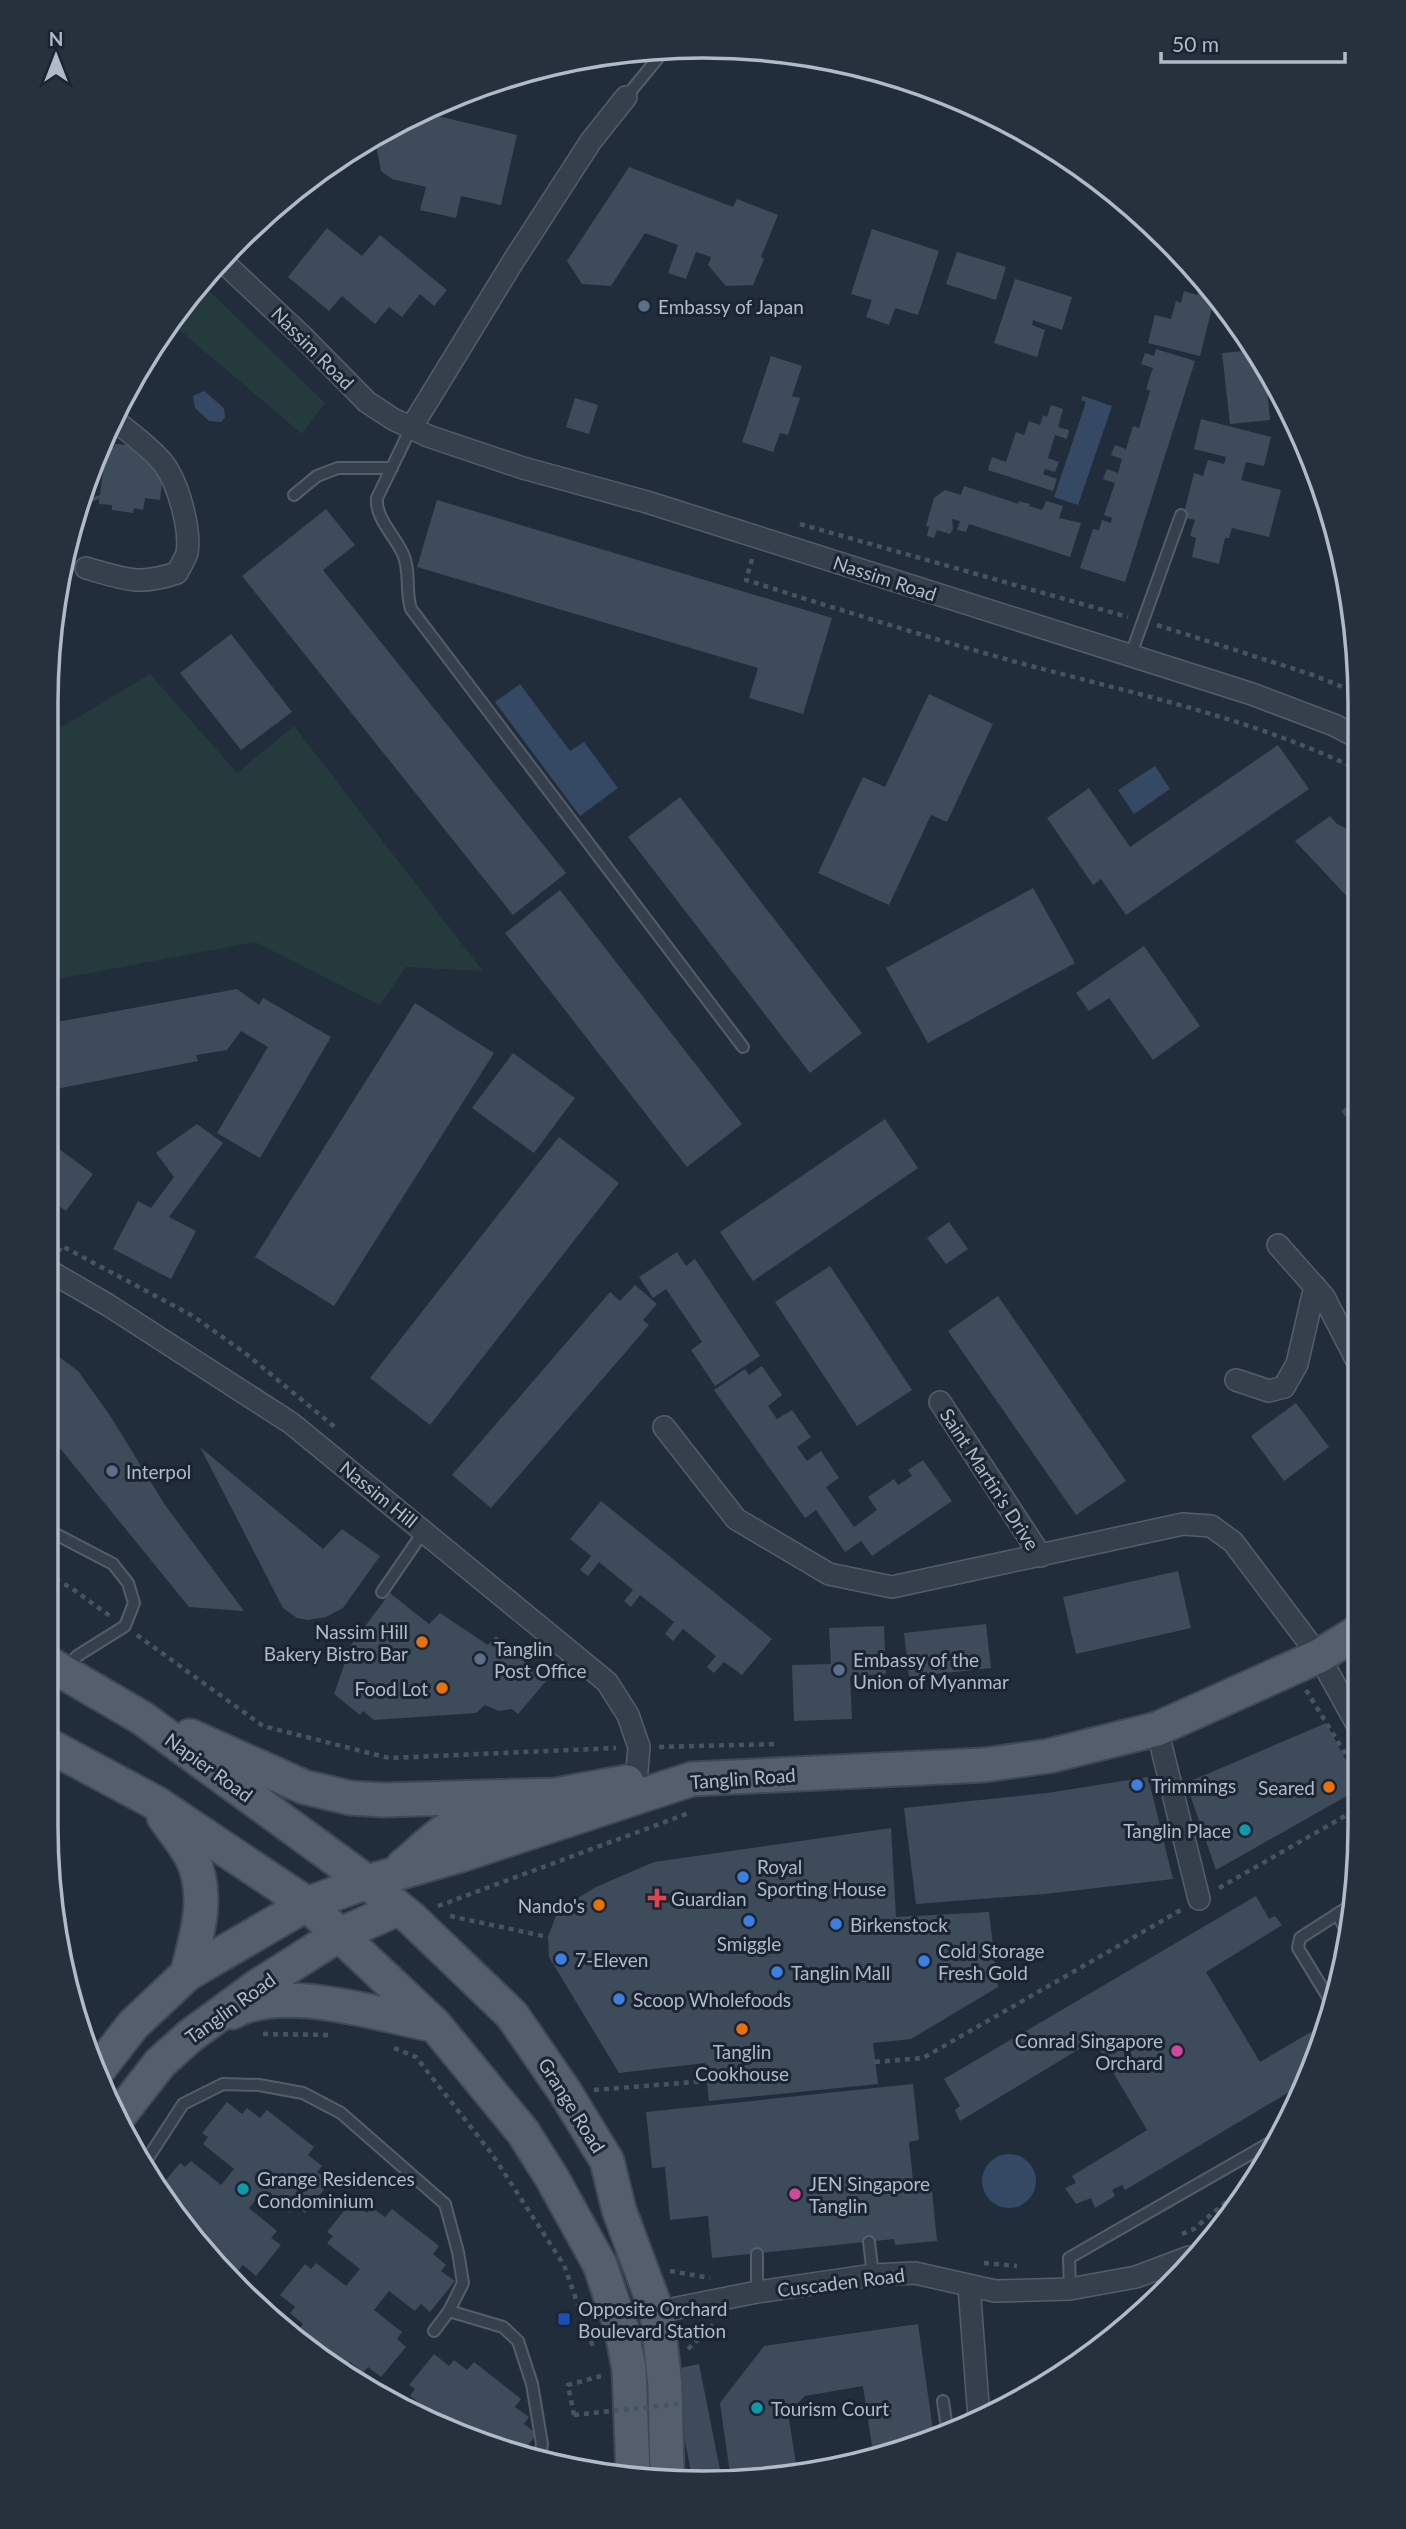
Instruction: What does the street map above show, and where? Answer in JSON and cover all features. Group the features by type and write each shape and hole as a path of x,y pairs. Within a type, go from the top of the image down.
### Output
{"main road":[{"name":"Tanglin Road","path":"103,2063 133,2025 187,1974 307,1904 382,1877 694,1794 1049,1756 1157,1729 1325,1665 1348,1642"},
{"name":"Napier Road","path":"58,1669 142,1718 382,1877"},
{"path":"142,1718 206,1742 304,1787 350,1798 384,1800 555,1795"},
{"path":"58,1750 156,1803 307,1904 337,1936 435,2025 523,2132 600,2264 621,2327 629,2369 633,2467"},
{"path":"382,1877 443,1832 464,1821 555,1795 636,1781 694,1794"},
{"path":"156,1803 192,1858 201,1893 199,1927 187,1974"},
{"name":"Grange Road","path":"382,1877 397,1909 411,1918 512,2015 565,2092 607,2161 620,2210 656,2312 666,2386 667,2470"},
{"name":"Tanglin Road","path":"123,2110 160,2063 190,2036 258,1986 337,1936 397,1909"},
{"path":"190,2036 246,2004 301,2000 351,2007 435,2025"}],"street":[{"path":"411,428 591,141 626,97"},
{"name":"Nassim Road","path":"228,267 367,402 428,436 523,468 647,502 1252,694 1348,732"},
{"path":"86,568 134,581 156,580 177,573 187,554 187,530 176,485 165,465 153,452 121,425"},
{"path":"1278,1245 1324,1297 1348,1344"},
{"name":"Nassim Hill","path":"58,1276 108,1305 291,1423 607,1682 628,1715 639,1747 636,1781"},
{"path":"1236,1380 1269,1391 1284,1387 1297,1364 1315,1286"},
{"name":"Saint Martin's Drive","path":"940,1402 1041,1556"},
{"name":"Saint Martin's Drive","path":"664,1427 736,1519 829,1574 892,1587 1183,1524 1211,1526 1233,1542 1325,1665 1348,1708"},
{"path":"1157,1729 1199,1899"},
{"name":"Cuscaden Road","path":"656,2312 757,2292 873,2275 915,2273 995,2291 1070,2289 1136,2277 1179,2261"},
{"path":"969,2286 978,2409"}],"lane":[{"path":"626,97 657,59"},
{"path":"411,428 376,505 382,521 393,534 405,557 409,578 407,599 411,609 743,1047"},
{"path":"295,495 317,476 338,468 392,468"},
{"path":"1130,657 1181,514"},
{"path":"382,1592 424,1531"},
{"path":"58,1536 113,1564 128,1583 134,1603 125,1626 58,1666"},
{"path":"1326,1994 1297,1948 1300,1938 1343,1910"},
{"path":"1337,1914 1341,1921"},
{"path":"149,2157 183,2104 223,2084 259,2085 303,2093 341,2113 445,2204 463,2283 449,2311 434,2330"},
{"path":"1070,2289 1069,2258 1263,2147"},
{"path":"869,2242 873,2275"},
{"path":"757,2254 757,2292"},
{"path":"449,2311 503,2327 518,2341 532,2384 541,2450"},
{"path":"943,2401 946,2423"}],"path":[{"path":"794,523 1143,621 1312,675 1348,689"},
{"path":"759,538 746,580 933,640 1243,722 1312,747 1348,765"},
{"path":"58,1244 62,1246"},
{"path":"58,1582 70,1587 263,1726 389,1758 779,1744"},
{"path":"1325,1665 1305,1688 1348,1758"},
{"path":"438,1906 694,1794"},
{"path":"875,2062 923,2058 1348,1814"},
{"path":"437,1913 548,1937"},
{"path":"565,2092 707,2081"},
{"path":"1182,2235 1195,2229 1228,2201"},
{"path":"973,2261 1018,2266"},
{"path":"568,2385 574,2416 678,2404"}],"green space":[{"path":"208,290 325,403 302,434 178,329"},
{"path":"150,674 237,773 294,726 483,971 406,967 380,1005 255,942 58,979 58,729"}],"water":[{"path":"204,391 224,408 225,417 221,422 209,421 195,408 193,396"},
{"path":"1083,396 1112,406 1078,505 1054,497 1086,402 1081,400"},
{"path":"520,684 570,751 584,742 618,788 580,816 495,702"},
{"path":"1155,766 1170,789 1134,814 1118,790"},
{"path":"1014,2154 1024,2158 1032,2166 1036,2181 1032,2196 1024,2204 1004,2208 994,2204 986,2196 982,2176 986,2166 994,2158"}],"building":[{"path":"437,116 517,135 501,205 461,196 456,218 420,210 426,187 392,179 381,171 377,150 380,144"},
{"path":"629,167 733,207 737,199 778,215 753,285 726,286 708,265 711,257 696,252 686,279 668,273 678,245 645,233 611,286 582,284 567,261"},
{"path":"327,228 362,256 380,235 447,290 434,306 420,294 402,317 389,307 375,324 342,296 329,311 288,277"},
{"path":"872,229 939,251 918,315 895,308 889,325 866,317 872,300 851,294"},
{"path":"957,252 1006,267 996,300 946,284"},
{"path":"1015,279 1072,297 1062,330 1033,320 1032,325 1045,330 1037,357 994,343"},
{"path":"1198,290 1212,307 1200,356 1148,343 1155,315 1171,319 1176,301 1181,303 1184,291 1197,295"},
{"path":"1156,349 1195,361 1125,582 1080,568 1093,529 1099,530 1102,520 1111,523 1112,518 1104,515 1115,483 1103,479 1107,469 1118,473 1122,459 1111,455 1115,445 1126,449 1133,426 1139,428 1150,391 1146,389 1153,368 1141,364 1145,353 1154,356"},
{"path":"1244,351 1267,390 1270,420 1230,424 1222,353"},
{"path":"771,356 802,366 792,396 800,398 788,435 780,433 773,452 742,442"},
{"path":"575,398 598,405 589,434 566,427"},
{"path":"1051,405 1063,409 1058,427 1069,430 1067,439 1055,435 1048,458 1059,462 1055,472 1045,469 1043,474 1057,479 1053,491 988,470 992,457 1006,462 1016,432 1024,435 1029,421 1040,425 1043,415 1047,417"},
{"path":"1201,419 1271,437 1264,466 1246,462 1241,480 1281,490 1269,537 1232,528 1229,538 1225,538 1219,564 1192,557 1196,538 1190,536 1195,520 1183,517 1194,473 1203,476 1208,460 1224,464 1226,457 1194,449"},
{"path":"115,444 140,446 151,453 150,465 164,466 160,500 145,498 143,510 134,508 133,513 112,510 112,505 99,504 99,499 90,502 91,498 100,495 104,464 111,447"},
{"path":"964,486 1019,504 1018,501 1030,504 1029,506 1042,510 1046,501 1063,506 1059,518 1081,523 1070,557 969,524 966,532 957,530 960,521 952,519 953,529 950,534 937,530 934,538 927,536 929,527 926,526 934,498 945,490 961,495"},
{"path":"437,500 832,618 803,714 749,698 758,668 417,567"},
{"path":"326,509 355,545 323,570 566,873 513,915 242,576"},
{"path":"231,634 292,712 241,750 180,673"},
{"path":"929,694 993,724 947,822 931,815 889,905 818,873 863,777 885,787"},
{"path":"1278,745 1309,789 1126,915 1101,879 1093,885 1047,818 1089,788 1130,847"},
{"path":"680,797 862,1033 810,1073 628,837"},
{"path":"1330,816 1337,824 1348,829 1348,897 1295,841"},
{"path":"1033,888 1075,963 928,1043 886,968"},
{"path":"560,890 742,1124 687,1167 505,933"},
{"path":"1144,946 1200,1026 1153,1060 1109,998 1089,1011 1076,993"},
{"path":"237,989 259,1005 263,998 331,1037 260,1158 217,1133 268,1047 241,1031 227,1050 196,1055 198,1061 58,1089 58,1022"},
{"path":"415,1003 494,1053 334,1306 255,1257"},
{"path":"513,1053 575,1098 534,1153 472,1108"},
{"path":"1348,1105 1348,1119 1341,1111"},
{"path":"885,1119 918,1168 753,1281 720,1232"},
{"path":"197,1124 223,1143 169,1217 196,1231 171,1279 113,1249 138,1201 151,1208 174,1177 156,1153"},
{"path":"559,1137 619,1183 430,1425 370,1378"},
{"path":"58,1144 59,1149 93,1174 66,1211 58,1205"},
{"path":"949,1222 968,1249 946,1264 927,1238"},
{"path":"677,1252 686,1266 695,1259 760,1356 715,1386 691,1350 702,1342 666,1289 653,1298 639,1277"},
{"path":"830,1266 912,1390 857,1426 775,1302"},
{"path":"635,1285 657,1304 643,1320 649,1325 491,1508 452,1475 610,1292 620,1301"},
{"path":"998,1296 1126,1481 1076,1515 948,1331"},
{"name":"Interpol","path":"58,1356 78,1371 109,1414 165,1505 244,1611 189,1607 58,1446"},
{"path":"762,1366 782,1395 768,1406 777,1419 792,1410 811,1437 797,1447 807,1461 821,1451 839,1478 826,1487 854,1527 877,1510 868,1497 894,1479 898,1485 912,1476 908,1470 923,1460 952,1501 872,1556 861,1541 845,1552 816,1510 805,1518 714,1390 745,1369 749,1375"},
{"path":"1296,1403 1329,1447 1284,1481 1251,1436"},
{"path":"200,1447 323,1549 342,1529 380,1556 343,1608 326,1617 308,1620 297,1618 283,1608"},
{"path":"601,1501 772,1639 742,1675 724,1662 714,1673 707,1667 716,1656 683,1629 673,1641 665,1634 674,1622 640,1595 631,1607 624,1601 633,1590 599,1562 588,1576 580,1570 591,1556 570,1539"},
{"path":"1178,1571 1191,1628 1076,1654 1063,1597"},
{"path":"390,1593 429,1624 440,1613 488,1645 496,1636 547,1680 518,1714 512,1709 499,1711 485,1705 476,1713 374,1720 363,1711 360,1715 334,1694 351,1645"},
{"path":"986,1624 991,1668 909,1677 904,1633"},
{"name":"Embassy of the Union of Myanmar","path":"884,1626 886,1674 850,1676 852,1719 794,1721 792,1665 831,1664 829,1628"},
{"name":"Tanglin Place","path":"1326,1723 1348,1764 1348,1795 1216,1870 1186,1783"},
{"path":"1148,1777 1173,1879 1045,1894 916,1904 904,1808 1047,1793"},
{"name":"Tanglin Mall","path":"891,1828 896,1917 989,1912 998,1987 911,2039 873,2043 878,2084 709,2101 705,2063 619,2073 549,1957 548,1937 558,1910 596,1887 654,1862"},
{"name":"Conrad Singapore Orchard","path":"1256,1896 1269,1919 1275,1916 1282,1925 1206,1972 1260,2062 1315,2030 1291,2091 1125,2190 1122,2185 1112,2190 1115,2196 1095,2208 1091,2198 1076,2204 1065,2188 1076,2183 1072,2176 1147,2130 1094,2040 960,2121 955,2110 960,2106 944,2079"},
{"path":"913,2084 919,2140 909,2142 913,2181 931,2180 937,2241 895,2245 894,2239 712,2258 708,2216 670,2220 665,2167 652,2168 646,2112"},
{"name":"Grange Residences Condominium","path":"227,2102 242,2114 247,2108 260,2118 267,2110 314,2147 308,2155 322,2166 317,2172 330,2182 305,2213 296,2205 290,2212 263,2191 249,2208 277,2231 271,2238 281,2245 256,2276 243,2265 238,2271 234,2268 191,2219 164,2182 180,2163 185,2167 191,2161 221,2185 234,2169 203,2144 208,2137 202,2133"},
{"path":"352,2201 367,2213 371,2207 385,2217 392,2209 439,2246 433,2254 446,2265 441,2271 455,2281 430,2312 421,2304 415,2311 389,2291 374,2310 402,2332 397,2339 406,2347 381,2377 368,2367 363,2373 350,2362 347,2365 310,2338 299,2329 303,2324 290,2313 295,2307 280,2295 305,2264 311,2269 316,2263 346,2286 360,2269 327,2243 333,2236 327,2232"},
{"name":"Tourism Court","path":"918,2324 933,2428 872,2448 863,2386 805,2396 788,2413 796,2464 730,2470 720,2403 764,2346"},
{"path":"434,2354 449,2366 454,2360 467,2370 474,2362 521,2399 515,2407 529,2417 524,2424 537,2434 527,2446 456,2422 426,2409 410,2396 415,2389 409,2385"},
{"path":"699,2364 720,2471 691,2471 671,2370"}],"place":[{"name":"Embassy of Japan","path":"644,306"},
{"name":"Interpol","path":"112,1471"},
{"name":"Nassim Hill Bakery Bistro Bar","path":"422,1642"},
{"name":"Tanglin Post Office","path":"480,1659"},
{"name":"Embassy of the Union of Myanmar","path":"839,1670"},
{"name":"Food Lot","path":"442,1688"},
{"name":"Trimmings","path":"1137,1785"},
{"name":"Seared","path":"1329,1787"},
{"name":"Tanglin Place","path":"1245,1830"},
{"name":"Royal Sporting House","path":"743,1877"},
{"name":"Guardian","path":"657,1898"},
{"name":"Nando's","path":"599,1905"},
{"name":"Smiggle","path":"749,1921"},
{"name":"Birkenstock","path":"836,1924"},
{"name":"7-Eleven","path":"561,1959"},
{"name":"Cold Storage Fresh Gold","path":"924,1961"},
{"name":"Tanglin Mall","path":"777,1972"},
{"name":"Scoop Wholefoods","path":"619,1999"},
{"name":"Tanglin Cookhouse","path":"742,2029"},
{"name":"Conrad Singapore Orchard","path":"1177,2051"},
{"name":"Grange Residences Condominium","path":"243,2189"},
{"name":"JEN Singapore Tanglin","path":"795,2194"},
{"name":"Opposite Orchard Boulevard Station","path":"564,2319"},
{"name":"Tourism Court","path":"757,2408"}]}
